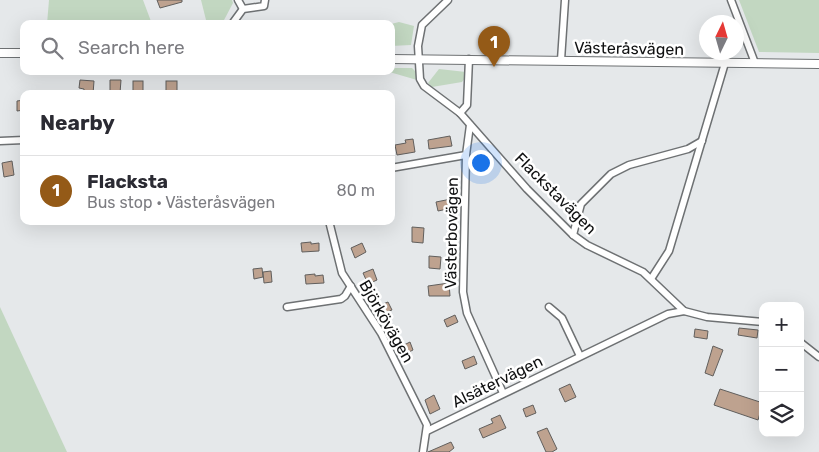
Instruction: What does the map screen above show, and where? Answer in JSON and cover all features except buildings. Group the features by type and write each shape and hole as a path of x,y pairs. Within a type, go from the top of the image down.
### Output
{"street":[{"path":"238,0 242,9"},
{"path":"235,20 242,9 264,6 265,0"},
{"name":"Flackstavägen","path":"448,0 422,25 418,46 420,79 424,86 460,114 527,189 574,235 598,251 636,267 684,311 707,317 759,322"},
{"path":"561,60 565,0"},
{"path":"731,0 754,63"},
{"path":"0,53 20,53"},
{"name":"Västeråsvägen","path":"395,58 819,64"},
{"path":"460,114 467,105 469,59"},
{"path":"651,279 669,251 725,63"},
{"name":"Västerbovägen","path":"470,125 466,155 463,292 467,313 503,393"},
{"path":"0,141 20,140"},
{"path":"574,235 581,204 611,174 629,165 688,149 702,141"},
{"path":"395,167 466,155"},
{"name":"Björkövägen","path":"330,225 339,265 382,333 427,425 427,431"},
{"path":"287,307 341,299 351,286"},
{"path":"549,307 562,318 580,356"},
{"name":"Alsätervägen","path":"427,431 668,314 684,311"},
{"path":"804,345 819,357"},
{"path":"423,452 427,431"}],"green space":[{"path":"49,0 143,0 150,20 47,20"},
{"path":"201,0 232,0 233,3 224,20 206,20"},
{"path":"739,0 819,0 819,53 759,52"},
{"path":"399,22 414,26 411,45 395,46 395,23"},
{"path":"395,68 412,68 416,72 417,80 395,74"},
{"path":"439,69 466,72 468,74 462,82 432,87 428,83"},
{"path":"0,307 67,452 0,452"}],"place":[{"name":"Flacksta","path":"494,67"}]}
